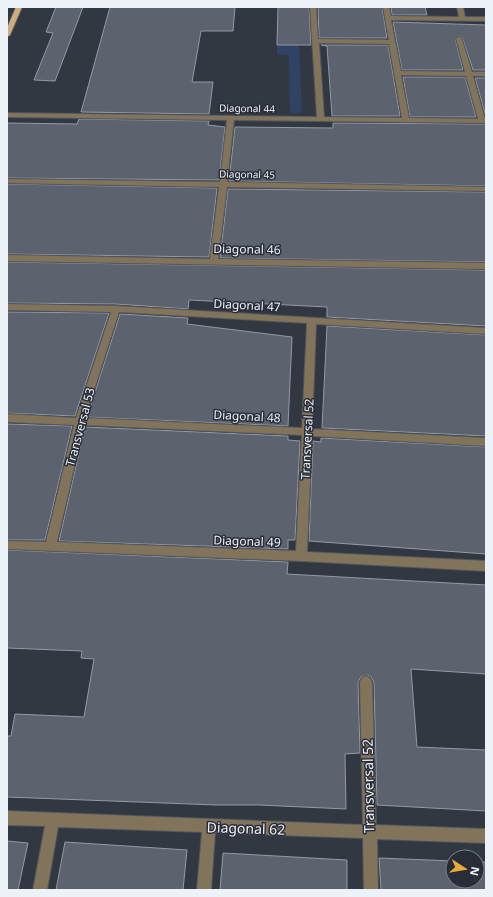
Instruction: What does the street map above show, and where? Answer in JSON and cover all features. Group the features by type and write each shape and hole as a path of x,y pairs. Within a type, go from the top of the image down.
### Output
{"main road":[{"path":"7,35 19,7"}],"street":[{"path":"313,7 321,119"},
{"path":"386,7 406,120"},
{"path":"460,7 462,18"},
{"path":"387,18 486,19"},
{"path":"459,38 484,121"},
{"path":"315,41 392,42"},
{"path":"397,73 486,74"},
{"name":"Diagonal 44","path":"7,115 484,121"},
{"path":"214,261 231,118"},
{"name":"Diagonal 45","path":"7,181 486,189"},
{"name":"Diagonal 46","path":"7,258 486,266"},
{"name":"Diagonal 47","path":"7,307 116,309 486,331"},
{"name":"Transversal 53","path":"50,547 80,420 116,309"},
{"name":"Transversal 52","path":"301,556 312,321"},
{"name":"Diagonal 48","path":"7,418 80,420 486,442"},
{"name":"Diagonal 49","path":"7,545 301,556 486,566"},
{"name":"Transversal 52","path":"366,682 371,890"},
{"name":"Diagonal 62","path":"7,818 486,836"},
{"path":"40,890 53,819"},
{"path":"204,890 209,826"}],"shaded area":[{"path":"277,45 299,45 302,113 290,113 289,55 277,55"}],"building":[{"path":"56,7 83,7 55,81 34,80 53,33 46,32"},
{"path":"110,7 235,7 233,31 201,31 192,82 213,82 209,114 81,112"},
{"path":"278,7 309,7 311,45 277,45"},
{"path":"318,7 382,7 387,38 319,38"},
{"path":"391,7 425,7 427,15 392,15"},
{"path":"393,22 486,25 486,70 473,70 461,36 455,38 463,70 402,70"},
{"path":"321,45 388,45 400,116 332,116 327,46"},
{"path":"403,77 465,77 476,117 410,117"},
{"path":"475,78 486,78 486,117"},
{"path":"79,119 209,121 208,125 225,127 219,180 7,178 7,123 77,124"},
{"path":"333,123 486,124 486,186 229,181 235,127 333,128"},
{"path":"7,184 217,188 209,257 7,254"},
{"path":"228,189 486,192 486,262 220,258"},
{"path":"7,262 486,270 486,326 327,317 327,307 189,300 188,309 116,304 7,303"},
{"path":"7,312 109,313 75,416 7,413"},
{"path":"120,314 188,318 187,324 292,337 288,426 87,417"},
{"path":"327,326 486,335 486,436 322,428"},
{"path":"7,424 72,426 45,540 7,540"},
{"path":"85,427 288,436 288,440 300,441 295,540 288,540 288,549 59,541"},
{"path":"321,438 486,447 486,554 309,541 313,441 321,442"},
{"path":"7,550 288,562 287,574 486,585 486,674 411,669 417,747 486,750 486,811 377,805 374,682 371,677 367,675 361,677 358,682 360,753 345,754 346,809 7,797 7,736 11,736 15,714 84,717 94,659 81,658 82,651 7,648"},
{"path":"7,841 28,843 18,890 7,890"},
{"path":"65,842 187,850 183,890 56,890"},
{"path":"223,853 347,860 347,890 220,890"},
{"path":"379,858 445,861 445,889 485,889 486,862 486,890 381,890"}]}
